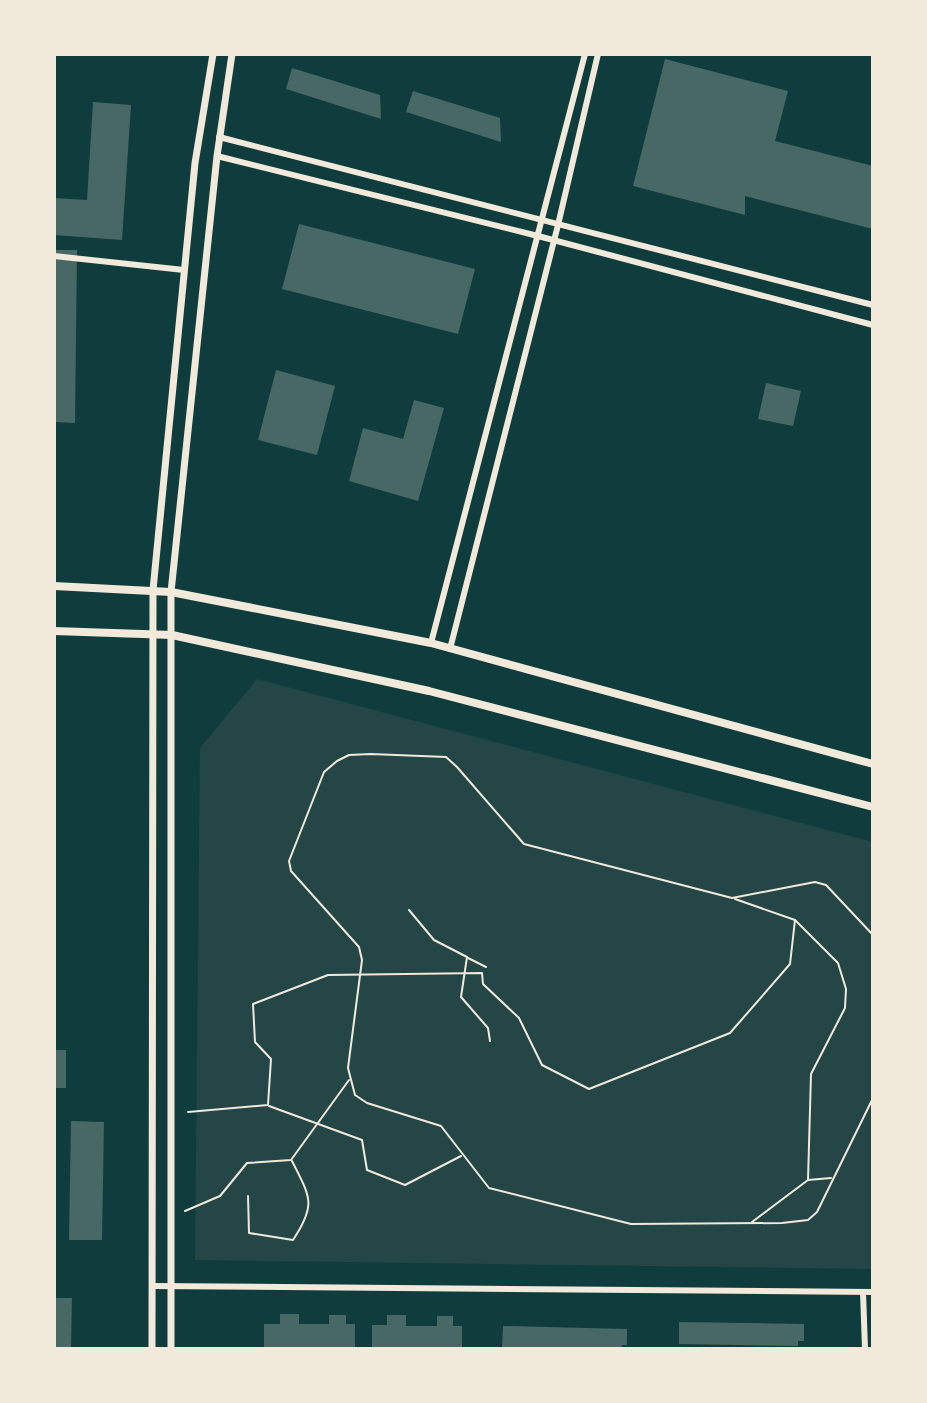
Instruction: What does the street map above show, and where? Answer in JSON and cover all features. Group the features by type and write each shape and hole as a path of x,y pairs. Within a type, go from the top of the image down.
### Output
{"main road":[{"path":"54,586 171,592 431,643 873,764"},
{"path":"54,631 172,635 429,691 873,807"}],"street":[{"path":"152,1349 153,590 195,163 213,54"},
{"path":"171,1349 171,592 219,137 232,54"},
{"path":"431,643 585,54"},
{"path":"450,649 558,225 598,54"},
{"path":"219,137 873,305"},
{"path":"217,156 538,236 873,325"},
{"path":"54,256 184,270"},
{"path":"152,1286 873,1292"},
{"path":"863,1292 865,1349"}],"path":[{"path":"808,1180 811,1074 845,1008 846,989 838,963 795,920 732,898 524,844 446,757 349,755 324,772 289,861 291,871 359,947 362,960 348,1068 355,1095 367,1103 441,1126 489,1188 631,1224 808,1220 817,1212 873,1098"},
{"path":"732,898 815,882 826,885 873,935"},
{"path":"409,910 434,940 486,967"},
{"path":"268,1105 271,1059 255,1042 253,1004 328,975 482,973 483,984 519,1018 542,1065 589,1089 730,1033 790,964 795,920"},
{"path":"467,957 461,997 488,1028 490,1041"},
{"path":"291,1160 349,1079"},
{"path":"188,1112 268,1105 362,1140 367,1170 405,1185 463,1155"},
{"path":"248,1196 249,1233 293,1240 308,1218 309,1194 291,1160"},
{"path":"185,1211 220,1196 247,1163 291,1160"},
{"path":"751,1223 808,1180 833,1178"}],"shaded area":[{"path":"257,679 873,842 873,1269 195,1260 200,748"}],"building":[{"path":"665,59 788,91 775,141 873,166 873,229 745,196 745,215 633,186"},
{"path":"292,68 380,95 381,119 286,89"},
{"path":"413,91 500,118 501,142 406,112"},
{"path":"93,102 131,105 122,240 54,235 54,198 87,200"},
{"path":"299,224 475,269 458,334 282,289"},
{"path":"54,250 77,250 75,423 54,422"},
{"path":"276,370 335,386 317,455 258,440"},
{"path":"766,383 801,391 793,426 758,419"},
{"path":"414,400 444,408 418,501 349,481 363,428 403,439"},
{"path":"54,1050 66,1050 66,1088 54,1088"},
{"path":"71,1121 104,1122 102,1240 69,1240"},
{"path":"54,1298 72,1298 71,1349 54,1349"},
{"path":"280,1314 299,1314 299,1324 329,1324 329,1315 346,1315 346,1324 355,1324 355,1349 264,1349 264,1324 280,1324"},
{"path":"387,1315 406,1315 406,1326 437,1326 437,1316 453,1316 453,1326 462,1326 462,1349 372,1349 372,1325 387,1325"},
{"path":"679,1322 804,1324 804,1341 798,1341 798,1346 679,1344"},
{"path":"503,1326 627,1329 627,1345 622,1345 621,1349 502,1348"}]}
